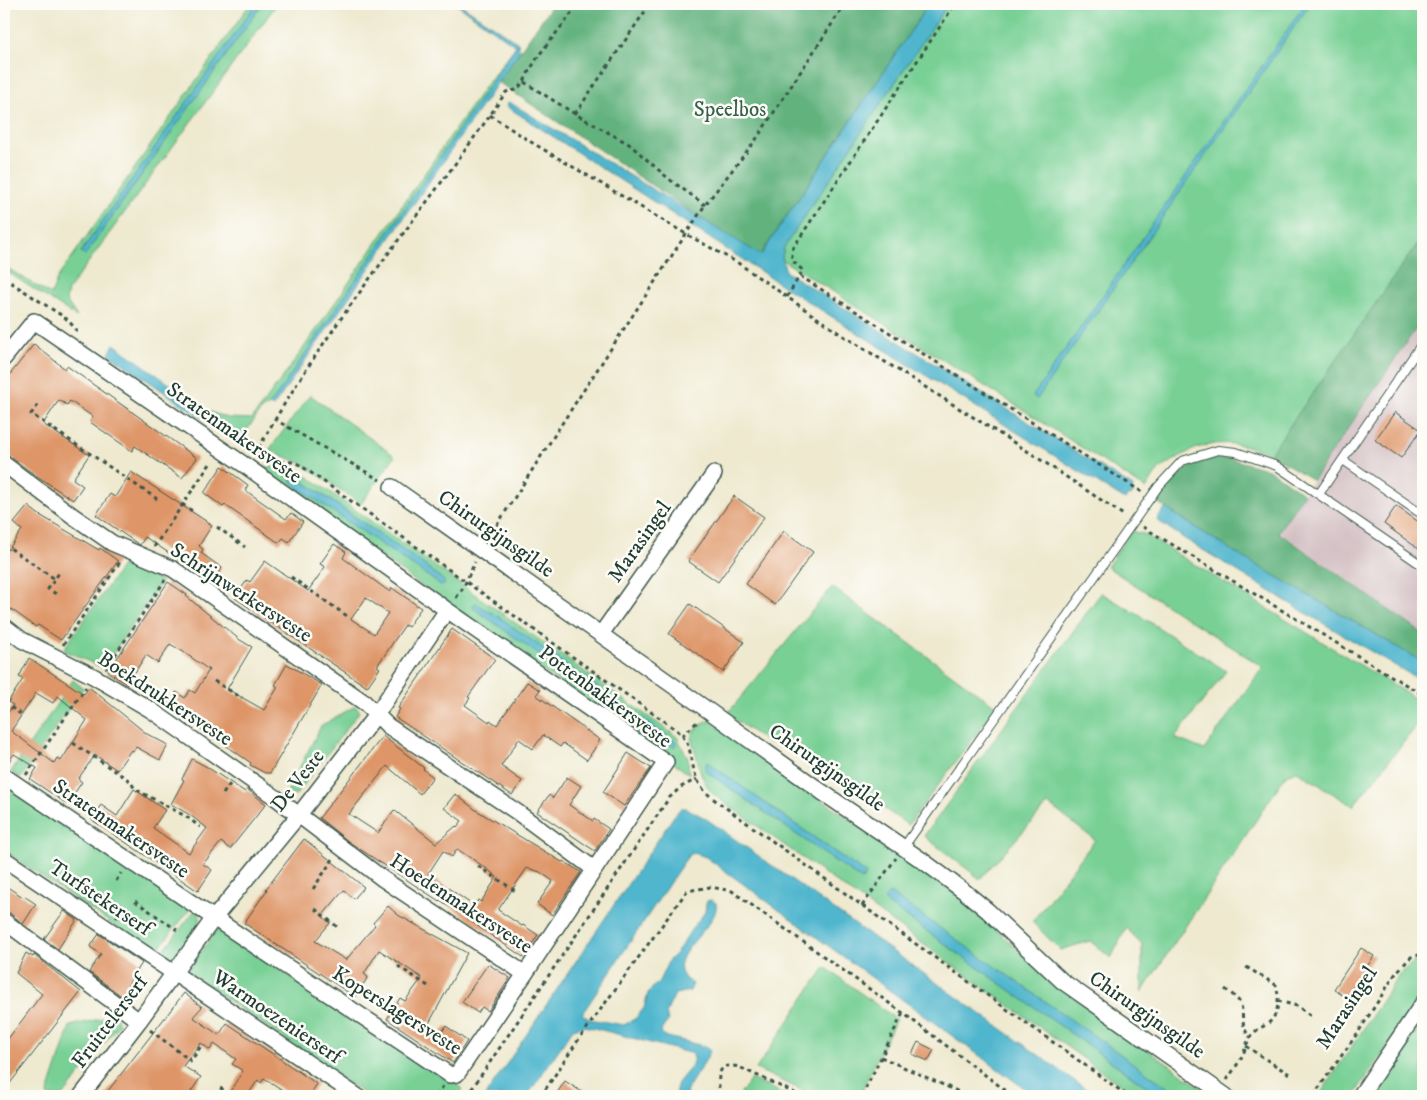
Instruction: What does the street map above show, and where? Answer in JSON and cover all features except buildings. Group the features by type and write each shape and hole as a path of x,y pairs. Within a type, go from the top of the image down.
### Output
{"street":[{"name":"Stratenmakersveste","path":"4,358 34,321 220,449 447,610"},
{"name":"Schrijnwerkersveste","path":"4,464 112,543 173,569 365,703 376,715"},
{"name":"Marasingel","path":"601,634 714,474"},
{"name":"Chirurgijnsgilde","path":"392,487 958,887 988,911 1062,981 1223,1094"},
{"name":"De Veste","path":"173,972 376,715 447,610"},
{"name":"Pottenbakkersveste","path":"447,610 666,762 594,869"},
{"name":"Boekdrukkersveste","path":"4,626 22,640 96,678 159,716 298,816"},
{"path":"376,715 388,726 517,812 594,869"},
{"name":"Stratenmakersveste","path":"4,776 214,918"},
{"name":"Hoedenmakersveste","path":"298,816 383,879 525,974 594,869"},
{"name":"Turfstekerserf","path":"4,859 173,972"},
{"name":"Koperslagersveste","path":"214,918 450,1075 456,1074 525,974"},
{"path":"4,921 139,1021"},
{"name":"Fruittelerserf","path":"80,1096 139,1021 173,972"},
{"name":"Warmoezenierserf","path":"173,972 357,1096"},
{"path":"1360,1096 1423,1004"}],"lane":[{"path":"1319,494 1423,342"},
{"path":"904,848 1158,487 1182,462 1218,450 1236,452 1277,466 1423,566"},
{"path":"1343,460 1420,513 1423,508"}],"path":[{"path":"252,462 274,419 315,354 506,92 516,90 524,82 538,55 579,4"},
{"path":"575,114 650,4"},
{"path":"447,610 463,588 481,550 701,211 755,141 845,4"},
{"path":"788,295 803,270 796,266 793,260 793,248 955,4"},
{"path":"524,82 575,114 629,144 669,179 705,205"},
{"path":"490,116 686,234 738,263 788,295 839,333 1032,454 1134,522 1423,695"},
{"path":"800,276 1151,497"},
{"path":"4,278 68,320"},
{"path":"38,405 31,414 157,499"},
{"path":"274,419 392,487"},
{"path":"146,558 220,449"},
{"path":"260,462 294,462 678,732 686,740 697,778 704,791 714,800 1128,1096"},
{"path":"182,504 195,513"},
{"path":"217,527 245,547"},
{"path":"4,544 55,580"},
{"path":"55,656 129,550"},
{"path":"18,786 173,569"},
{"path":"56,594 48,588 59,573"},
{"path":"291,577 347,616"},
{"path":"214,681 242,698"},
{"path":"4,703 24,716"},
{"path":"682,736 709,710"},
{"path":"73,743 130,782 135,789 187,816 200,827"},
{"path":"467,1096 669,798 681,787 697,778"},
{"path":"313,889 341,848"},
{"path":"862,906 904,848"},
{"path":"478,866 517,892"},
{"path":"541,1096 593,1020 687,891 710,887 732,891 902,1012 1013,1096"},
{"path":"135,901 177,930"},
{"path":"316,909 340,929"},
{"name":"Marasingel","path":"1314,1096 1396,973 1411,957 1423,954"},
{"path":"1223,1094 1253,1032 1271,1021 1276,1014 1278,1001 1276,985 1243,965"},
{"path":"398,966 431,988"},
{"path":"1225,989 1240,1003 1244,1028 1250,1037"},
{"path":"1278,1001 1297,1006 1311,1016"},
{"path":"862,1096 902,1012"},
{"path":"139,1021 190,1061 201,1046"},
{"path":"1246,1046 1291,1075"},
{"path":"881,1057 968,1096"},
{"path":"720,1096 718,1083 720,1071 723,1067 730,1064 801,1096"},
{"path":"220,1088 233,1096"}],"shaded area":[{"path":"1423,318 1423,634 1278,531"}],"green space":[{"path":"250,4 256,4 81,252 85,255 262,4 277,4 68,290 66,300 77,317 4,270 4,266 51,295 58,277"},
{"name":"Speelbos","path":"553,4 929,4 759,257 498,82"},
{"path":"948,4 1423,4 1423,236 1270,454 1257,449 1232,444 1208,445 1185,454 1162,467 1155,474 1146,489 1025,411 784,261 782,257 784,247"},
{"path":"516,46 270,405 262,409 242,437 208,411 228,418 252,419 296,359 485,86"},
{"path":"1423,236 1423,318 1313,480 1270,454"},
{"path":"310,395 395,456 361,504 301,463 269,450"},
{"path":"1209,458 1228,458 1270,470 1304,494 1278,532 1423,634 1423,662 1239,555 1155,501 1171,482 1190,466"},
{"path":"293,466 677,737 688,758 689,774 263,474 261,467","holes":["296,476 427,567 444,581 444,585 441,585 300,489 292,482","472,607 499,617 677,743 674,747 652,735"]},
{"path":"1131,531 1144,534 1423,703 1423,718 1353,806 1297,771 1286,775 1142,992 1142,944 1126,928 1111,958 1090,941 1060,950 1032,922 1095,840 1048,804 980,879 924,836 1101,593 1226,671 1175,738 1204,750 1263,667 1107,567"},
{"path":"122,566 162,581 103,668 63,650"},
{"path":"832,587 997,707 908,825 778,736 770,744 727,714"},
{"path":"73,680 83,688 21,778 11,772"},
{"path":"355,706 360,711 296,795 287,792 321,726"},
{"path":"706,721 712,722 967,902 1052,982 1213,1096 1180,1096 889,893 885,899 888,904 1160,1096 1136,1096 714,795 708,788 702,775 691,739 693,732","holes":["707,762 866,874 862,880 707,772 705,769"]},
{"path":"4,783 191,908 155,953 4,851"},
{"path":"195,910 199,913 200,928 177,958 169,961 159,956"},
{"path":"217,929 463,1089 458,1096 367,1096 187,972"},
{"path":"1423,959 1423,997 1353,1096 1319,1096 1399,975 1413,963"},
{"path":"825,967 896,1019 859,1096 814,1096 756,1069"},
{"path":"112,1016 116,1017 119,1024 63,1096 47,1096 70,1026"},
{"path":"1423,1020 1423,1096 1371,1096"},
{"path":"751,1079 788,1096 739,1096"}],"water":[{"path":"256,4 262,4 85,255 81,252"},
{"path":"456,4 460,4 518,43 519,52 273,407 270,405 516,46"},
{"path":"929,4 948,4 784,247 782,257 786,272 1133,487 1132,491 1134,492 1131,496 1128,495 1125,500 794,293 506,106 509,102 761,255"},
{"path":"1305,4 1310,4 1037,399 1033,396"},
{"path":"114,344 251,444 247,449 109,354"},
{"path":"295,476 427,567 444,581 444,586 300,489 292,482 291,479"},
{"path":"1165,508 1239,555 1423,662 1423,682 1185,539 1157,520"},
{"path":"475,603 499,617 677,743 674,747 652,735 472,607"},
{"path":"707,762 866,874 862,880 707,772 705,769"},
{"path":"681,808 686,808 705,818 1096,1096 1035,1096 706,857 694,853 689,855 683,863 582,1014 589,1019 624,1025 636,1018 644,1008 648,993 659,981 669,960 677,952 705,912 707,901 711,900 716,903 711,921 682,959 680,968 684,977 693,984 690,991 675,994 666,1013 668,1021 661,1033 664,1036 707,1047 710,1051 686,1093 688,1096 675,1095 678,1083 693,1062 693,1054 584,1026 573,1029 527,1096 485,1096"},
{"path":"890,893 1180,1096 1160,1096 888,904 884,899"}]}
